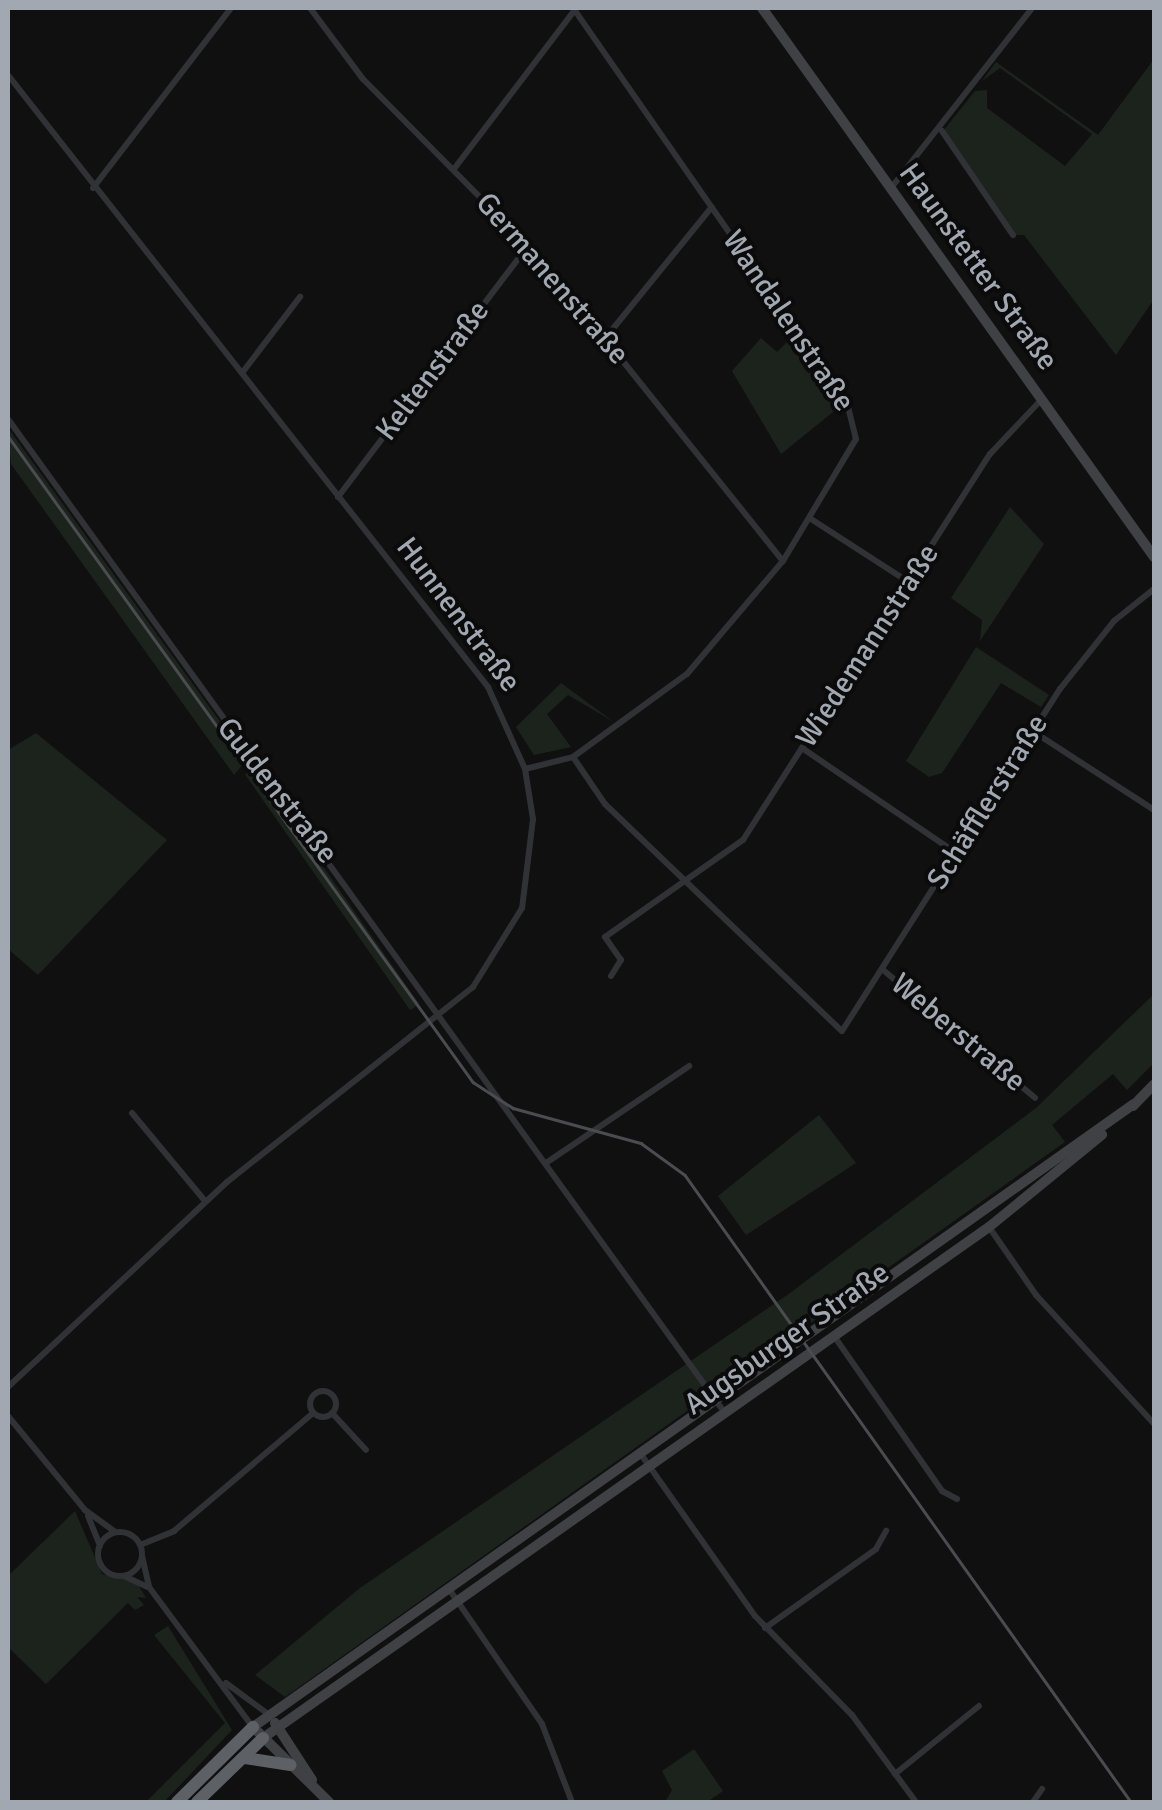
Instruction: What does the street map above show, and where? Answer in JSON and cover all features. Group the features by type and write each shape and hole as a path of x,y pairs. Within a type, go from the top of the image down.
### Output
{"highway":[{"path":"177,1802 253,1727"},
{"path":"197,1802 263,1738"},
{"path":"242,1758 290,1765"}],"street":[{"path":"93,188 232,8"},
{"name":"Germanenstraße","path":"310,8 363,78 528,246 607,336 783,560"},
{"path":"454,169 575,8"},
{"name":"Wandalenstraße","path":"525,769 573,757 671,689 783,560 851,456 852,414 575,8"},
{"name":"Haunstetter Straße","path":"762,8 1153,552"},
{"path":"891,188 942,131 1032,8"},
{"name":"Hunnenstraße","path":"8,75 488,687 525,769 533,819 522,908 485,973 205,1201 8,1387"},
{"path":"942,131 1013,235"},
{"path":"607,336 712,208"},
{"name":"Keltenstraße","path":"338,497 528,246"},
{"path":"242,372 300,297"},
{"name":"Wiedemannstraße","path":"612,976 622,960 605,937 742,840 990,454 1042,399"},
{"name":"Guldenstraße","path":"8,419 725,1412"},
{"path":"811,519 910,583"},
{"name":"Schäfflerstraße","path":"683,881 842,1031 1084,655 1154,590"},
{"path":"1033,732 1154,810"},
{"path":"802,748 956,853"},
{"path":"573,757 584,781 683,881"},
{"name":"Weberstraße","path":"882,969 1035,1098"},
{"path":"546,1164 689,1066"},
{"name":"Augsburger Straße","path":"263,1738 988,1227 1154,1084"},
{"name":"Augsburger Straße","path":"253,1727 1134,1104"},
{"path":"132,1113 205,1201"},
{"path":"988,1227 1036,1295 1154,1424"},
{"path":"834,1336 942,1491 958,1499"},
{"path":"313,1413 311,1397 323,1391 334,1397 332,1414"},
{"path":"8,1416 85,1510 140,1545 174,1531 313,1413 332,1414 366,1450"},
{"path":"640,1453 765,1628 852,1715 916,1802"},
{"path":"85,1510 100,1546 104,1569 149,1587 226,1682 253,1727 325,1798"},
{"path":"765,1628 876,1548 886,1531"},
{"path":"100,1546 115,1532"},
{"path":"140,1545 149,1587"},
{"path":"123,1575 142,1556"},
{"path":"448,1588 542,1724 572,1802"},
{"path":"226,1682 268,1714 325,1798"},
{"path":"895,1774 979,1706"},
{"path":"1033,1802 1042,1789"}],"shaded area":[{"path":"1154,59 1154,299 1116,355 1024,235 1013,235 943,131 975,91 987,90 987,108 1065,166 1092,134 1000,68 982,81 996,62 1098,135"},
{"path":"761,338 777,352 787,342 802,353 838,408 781,454 732,371"},
{"path":"8,428 247,759 234,775 11,464"},
{"path":"1010,507 1044,544 980,641 982,620 951,598"},
{"path":"976,647 1049,695 1041,707 1001,683 942,773 929,777 906,761"},
{"path":"561,683 614,722 568,695 547,714 571,747 534,755 516,727"},
{"path":"36,733 167,840 38,975 8,949 8,750"},
{"path":"254,768 419,1004 410,1010 245,774"},
{"path":"1154,994 1154,1063 1127,1090 1113,1074 1052,1125 1065,1142 285,1697 255,1675 360,1588 790,1293 1036,1108"},
{"path":"819,1115 856,1163 746,1235 718,1196"},
{"path":"75,1511 102,1574 136,1581 146,1598 137,1597 144,1605 135,1610 128,1603 46,1684 8,1647 8,1576"},
{"path":"168,1626 232,1730 164,1802 146,1802 225,1723 154,1635"},
{"path":"694,1749 723,1791 707,1802 665,1802 672,1790 662,1771"}],"tram line":[{"path":"8,436 473,1082 513,1108 641,1143 685,1175 1131,1802"}]}
